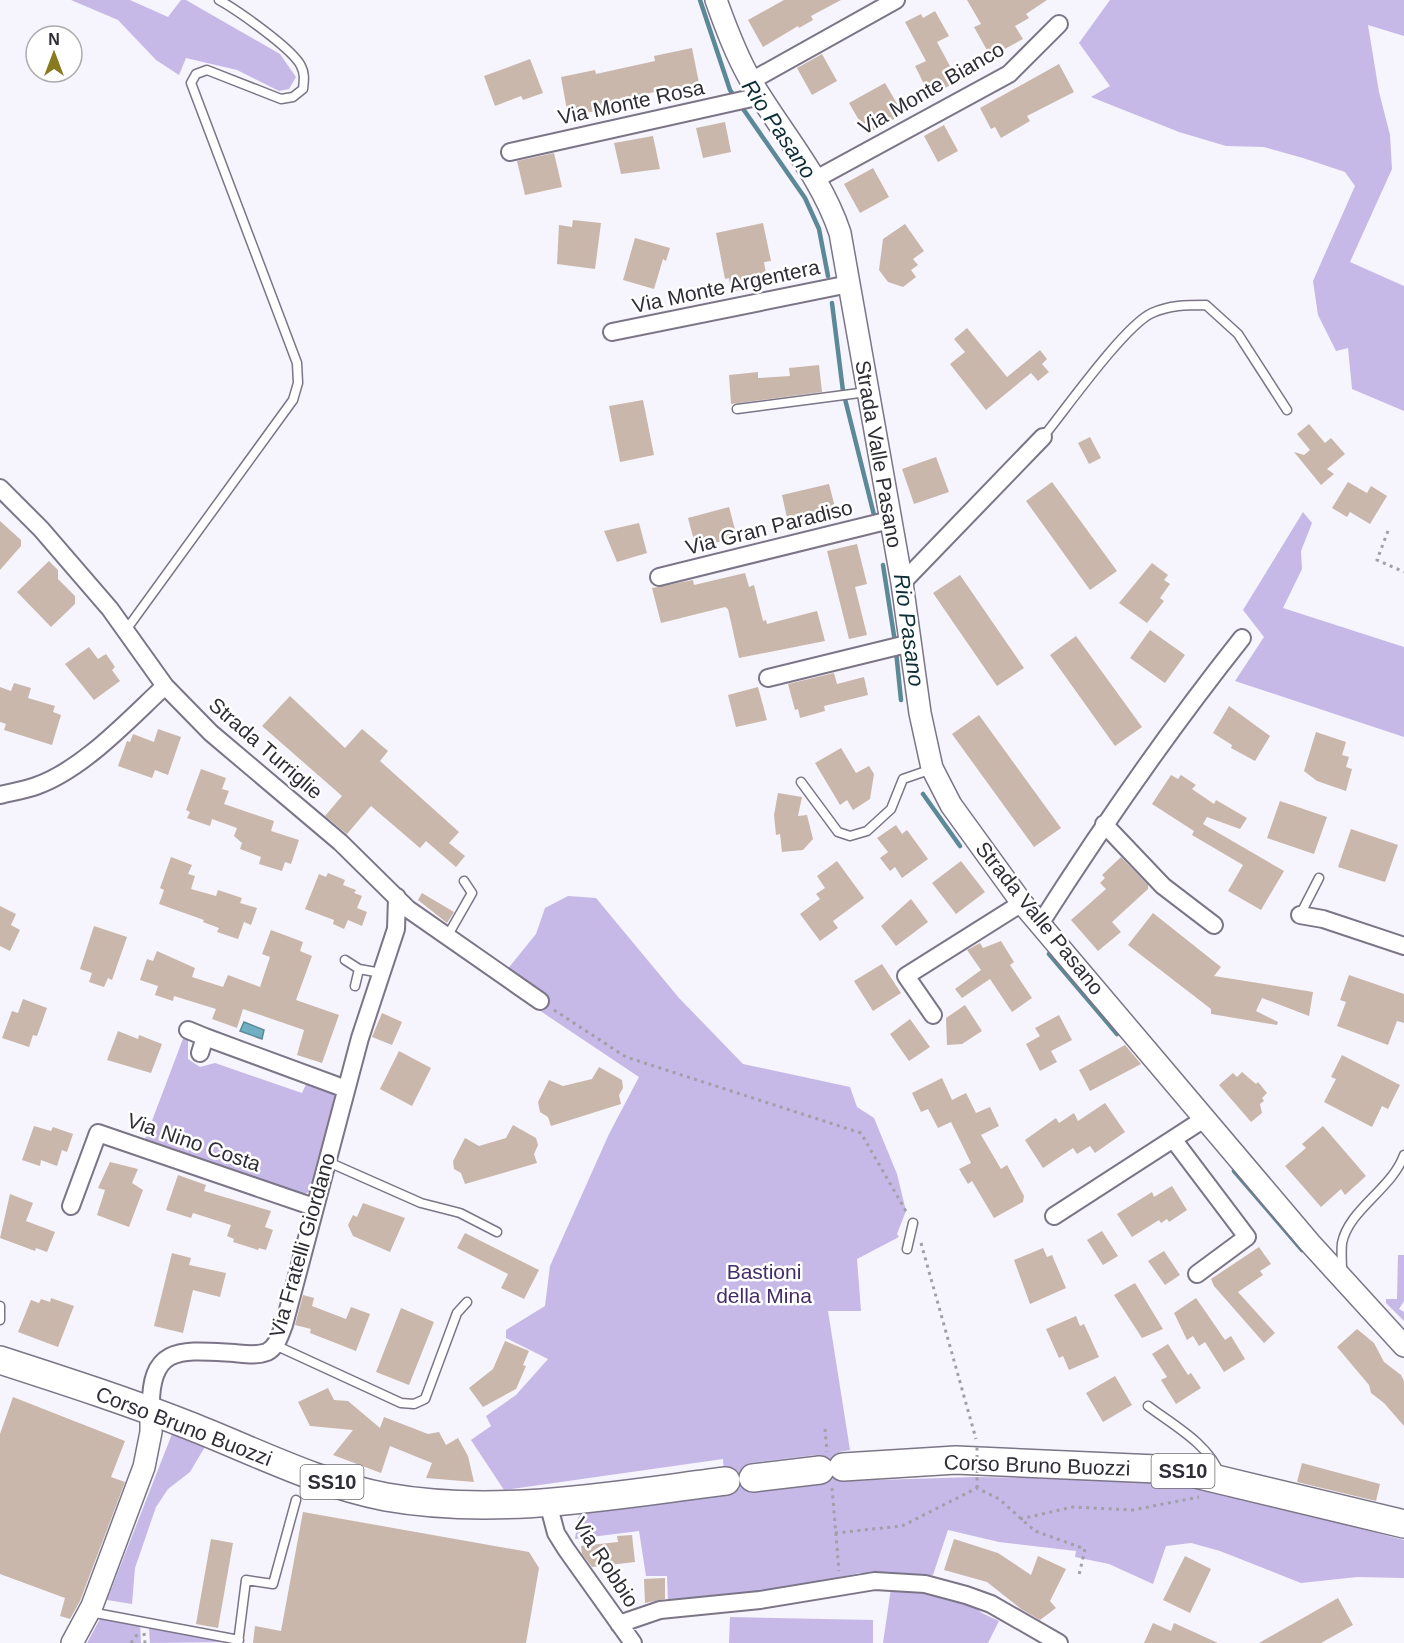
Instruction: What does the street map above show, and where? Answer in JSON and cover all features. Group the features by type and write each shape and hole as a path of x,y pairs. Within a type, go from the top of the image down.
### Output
{"main road":[{"name":"Corso Bruno Buozzi","path":"0,1360 151,1410 335,1484 386,1497 462,1506 548,1503 726,1481"},
{"name":"Corso Bruno Buozzi","path":"753,1478 831,1469 956,1460 1179,1470 1404,1524"}],"street":[{"name":"Strada Valle Pasano","path":"716,0 752,93 816,179 831,207 840,233 849,284 859,393 890,520 902,583 901,645 920,713 932,768 951,806 1022,903 1204,1119 1404,1346"},
{"name":"Via Monte Rosa","path":"510,152 721,106 752,93 896,0"},
{"name":"Via Monte Bianco","path":"816,179 1009,74 1059,24"},
{"name":"Via Monte Argentera","path":"612,332 849,284"},
{"path":"902,583 1043,437"},
{"name":"Strada Turriglie","path":"0,488 40,529 126,630 165,686 211,733 340,842 408,909 540,1001"},
{"name":"Via Gran Paradiso","path":"659,578 890,520"},
{"path":"1040,924 1104,824 1184,710 1242,638"},
{"path":"768,678 901,645"},
{"path":"0,795 38,785 72,766 105,741 165,686"},
{"path":"1104,824 1163,886 1214,926"},
{"name":"Via Fratelli Giordano","path":"72,1643 90,1611 144,1467 151,1432 150,1388 161,1363 170,1355 186,1350 256,1355 268,1352 275,1345 284,1325 346,1089 396,929 397,897"},
{"path":"933,1015 906,976 1022,903"},
{"path":"1300,915 1323,919 1404,946"},
{"path":"188,1030 202,1045 346,1089"},
{"path":"1054,1216 1204,1119"},
{"name":"Via Nino Costa","path":"71,1206 98,1133 314,1207"},
{"path":"1173,1139 1247,1237 1197,1274"},
{"name":"Via Robbio","path":"548,1503 556,1533 633,1643"},
{"path":"620,1624 660,1610 760,1600 875,1581 924,1584 966,1595 991,1604 1059,1643"}],"lane":[{"path":"126,630 293,400 298,383 297,363 191,83 196,74 207,70 281,99 293,97 303,89 305,75 300,63 273,39 219,0"},
{"path":"1043,437 1129,331 1150,314 1175,305 1206,305 1238,334 1287,410"},
{"path":"737,409 859,393"},
{"path":"801,782 838,832 850,836 867,831 891,809 903,779 932,768"},
{"path":"1300,915 1319,878"},
{"path":"448,935 472,893 464,881"},
{"path":"345,960 359,969 381,973"},
{"path":"355,986 359,969"},
{"path":"1341,1277 1342,1242 1359,1212 1390,1181 1404,1155"},
{"path":"326,1161 421,1203 460,1213 496,1232"},
{"path":"907,1249 913,1222"},
{"path":"275,1345 401,1403 414,1404 425,1399 457,1313 467,1302"},
{"path":"0,1306 0,1320"},
{"path":"1148,1406 1194,1441 1216,1464 1221,1479"},
{"path":"90,1611 238,1641 246,1580 273,1584 296,1500"}],"path":[{"path":"1388,531 1377,560 1404,572"},
{"path":"540,1001 626,1057 861,1133 913,1222 972,1418"},
{"path":"825,1430 842,1585"},
{"path":"976,1488 977,1443"},
{"path":"1020,1519 1073,1508 1133,1510 1203,1497 1221,1479"},
{"path":"835,1533 902,1526 976,1488"},
{"path":"976,1488 999,1499 1035,1531 1085,1550 1079,1575"}],"green space":[{"path":"71,0 130,0 168,17 181,0 186,0 280,54 296,77 289,89 279,91 237,70 186,58 179,75 156,60 118,20"},
{"path":"1110,0 1404,0 1404,36 1368,25 1379,92 1390,135 1392,169 1350,262 1404,286 1404,411 1352,389 1348,348 1336,351 1318,315 1313,281 1355,186 1345,172 1264,147 1226,146 1179,132 1091,97 1110,86 1079,43"},
{"path":"1303,512 1312,523 1301,551 1302,569 1283,608 1404,647 1404,737 1235,681 1264,637 1243,610"},
{"name":"Bastioni della Mina","path":"568,896 596,898 679,998 743,1064 850,1087 857,1107 874,1118 897,1174 906,1211 897,1234 899,1237 857,1259 861,1311 828,1311 850,1450 839,1452 843,1481 976,1477 1180,1481 1404,1540 1404,1578 1357,1577 1301,1583 1220,1551 1191,1543 1166,1546 1153,1584 1109,1564 1075,1557 1076,1551 999,1542 948,1530 933,1575 859,1573 776,1592 668,1602 667,1576 646,1576 639,1531 575,1539 578,1518 584,1509 725,1493 723,1459 504,1490 471,1440 491,1426 486,1416 516,1395 548,1359 506,1338 506,1330 545,1306 550,1266 609,1134 639,1077 497,982 536,934 545,908","holes":["816,1455 819,1483 752,1490 750,1463"]},
{"path":"184,1036 188,1038 188,1059 200,1067 215,1063 302,1093 308,1080 338,1091 312,1190 305,1194 298,1194 144,1142"},
{"path":"1398,1255 1404,1255 1404,1301 1399,1309 1404,1312 1404,1321 1386,1303 1386,1299 1397,1299"},
{"path":"172,1434 206,1445 190,1472 168,1489 156,1507 135,1568 132,1604 107,1600"},
{"path":"891,1588 968,1602 982,1613 999,1621 988,1643 883,1643"},
{"path":"101,1617 140,1623 141,1643 87,1643"},
{"path":"730,1617 873,1620 873,1643 729,1643"},
{"path":"149,1628 234,1642 150,1643"}],"water":[{"path":"244,1022 264,1030 262,1039 240,1031"}],"building":[{"path":"784,0 841,0 811,16 813,20 799,28 798,26 763,47 748,20"},
{"path":"967,0 1047,0 1026,14 1029,18 1015,26 1023,39 1003,50 1000,46 988,52 974,27 981,24"},
{"path":"935,11 949,36 937,42 958,81 930,96 915,66 926,61 905,22 921,14 923,18"},
{"path":"692,48 699,83 601,103 602,110 568,116 561,77 595,70 596,74 655,61 654,56"},
{"path":"822,54 837,81 812,95 797,68"},
{"path":"530,59 543,93 523,100 521,96 495,106 484,76"},
{"path":"1059,64 1074,92 1027,116 1030,121 1001,138 995,127 991,129 980,108"},
{"path":"885,83 903,114 867,134 849,103"},
{"path":"725,122 731,152 703,158 696,128"},
{"path":"944,125 958,151 938,162 924,136"},
{"path":"653,136 660,169 621,174 614,143"},
{"path":"554,153 562,187 525,195 517,161"},
{"path":"873,168 889,197 860,213 844,184"},
{"path":"573,220 601,223 595,269 557,264 559,225 572,227"},
{"path":"763,223 771,261 764,262 766,274 755,276 757,286 731,292 729,278 725,279 716,233"},
{"path":"905,224 924,251 913,259 918,265 911,270 916,277 903,287 888,282 879,270 883,239"},
{"path":"635,238 670,248 666,261 663,259 654,289 623,280"},
{"path":"967,328 1007,377 1040,350 1047,359 1042,364 1049,372 1038,381 1031,373 986,410 950,364 965,352 954,339"},
{"path":"819,365 822,392 731,404 729,375 758,372 758,378 790,376 789,368"},
{"path":"643,400 654,455 620,462 609,406"},
{"path":"1309,424 1325,443 1331,438 1345,454 1327,469 1334,474 1321,485 1294,452 1304,455 1310,450 1297,434"},
{"path":"1090,437 1101,458 1089,464 1078,443"},
{"path":"936,457 949,492 914,504 902,469"},
{"path":"1052,482 1117,571 1090,590 1026,501"},
{"path":"1348,482 1367,493 1371,486 1387,496 1370,524 1350,512 1347,517 1332,508"},
{"path":"829,484 837,515 789,527 782,495"},
{"path":"729,507 737,537 696,548 688,518"},
{"path":"0,521 21,540 21,546 0,570"},
{"path":"639,523 647,553 617,562 604,531"},
{"path":"857,544 867,584 855,587 867,635 849,639 827,551"},
{"path":"49,561 58,570 58,579 75,596 75,604 51,627 17,592"},
{"path":"1152,563 1168,575 1164,580 1170,584 1160,598 1164,601 1147,623 1119,603"},
{"path":"745,573 749,587 754,585 763,621 766,620 767,624 817,611 825,641 739,658 728,609 725,607 661,623 652,588 693,580 694,585"},
{"path":"960,575 1024,668 997,686 933,593"},
{"path":"1150,630 1185,655 1165,683 1130,658"},
{"path":"1076,636 1142,727 1115,746 1050,655"},
{"path":"89,647 98,659 106,654 115,667 112,670 120,681 94,700 65,664"},
{"path":"834,673 837,684 864,677 868,695 824,706 825,711 800,718 798,709 795,710 788,684"},
{"path":"14,683 31,688 28,698 55,706 53,712 61,715 52,745 4,730 6,724 0,722 0,687 11,691"},
{"path":"758,687 767,720 736,727 728,695"},
{"path":"290,696 345,748 362,729 388,751 380,761 459,832 449,843 465,856 456,867 426,841 420,848 371,806 347,834 325,816 342,796 262,726"},
{"path":"1229,706 1270,736 1255,761 1231,748 1232,745 1213,733"},
{"path":"979,715 1061,828 1034,847 952,734"},
{"path":"158,729 181,737 168,775 155,770 152,778 118,766 127,741 130,742 133,734 154,742"},
{"path":"1316,732 1346,742 1342,755 1349,757 1346,767 1352,769 1346,791 1317,781 1304,771"},
{"path":"841,748 856,773 869,766 874,774 870,799 853,810 847,800 840,805 815,763"},
{"path":"201,769 226,778 222,789 229,791 224,804 274,821 271,831 299,840 291,864 285,862 282,871 259,864 261,857 240,849 242,843 234,836 237,828 212,819 210,826 187,818 190,812 186,810"},
{"path":"1171,775 1178,779 1181,775 1196,785 1192,789 1214,804 1216,800 1247,818 1240,829 1207,817 1203,824 1284,871 1261,910 1228,891 1243,865 1192,835 1194,831 1152,804"},
{"path":"778,793 802,797 798,816 807,815 813,839 803,850 782,852 780,834 776,835 774,815"},
{"path":"1280,801 1327,817 1314,854 1267,838"},
{"path":"896,825 902,834 907,830 928,859 902,878 895,867 890,871 880,858 888,852 877,838"},
{"path":"1351,829 1398,845 1385,882 1338,867"},
{"path":"171,857 192,865 188,874 195,876 191,889 216,896 218,890 242,898 240,903 257,908 251,925 244,922 238,939 217,932 219,928 203,922 204,920 159,904 164,890 160,888"},
{"path":"1121,857 1148,885 1148,889 1112,922 1121,932 1098,951 1071,920 1106,889 1100,883 1105,878 1102,875"},
{"path":"837,861 864,898 833,921 838,928 820,941 800,914 820,899 816,894 825,888 817,876"},
{"path":"961,861 985,892 956,914 932,883"},
{"path":"328,873 345,880 343,885 356,890 354,893 362,896 357,908 367,912 362,926 348,920 344,929 333,924 334,920 305,909 319,874 326,877"},
{"path":"422,893 454,912 447,923 418,900"},
{"path":"911,899 928,922 896,946 881,926"},
{"path":"0,906 16,914 11,925 20,930 10,951 0,946"},
{"path":"1153,913 1221,967 1214,976 1313,992 1309,1016 1262,998 1256,1011 1278,1022 1277,1025 1211,1014 1211,1009 1128,945"},
{"path":"94,926 127,937 112,980 108,978 104,987 89,982 92,973 80,969"},
{"path":"271,930 303,942 300,951 312,956 296,1000 339,1015 322,1063 297,1055 304,1030 243,1009 237,1028 212,1019 216,1009 174,996 173,1001 155,995 158,986 140,980 147,959 153,961 157,951 195,968 192,977 223,987 228,975 260,987 270,957 262,954"},
{"path":"1001,941 1014,962 1010,965 1032,998 1012,1012 990,979 962,998 955,989 981,970 967,950 980,943 983,948"},
{"path":"882,964 901,993 873,1011 854,981"},
{"path":"1349,975 1404,994 1404,1023 1397,1021 1388,1045 1337,1026 1346,1002 1340,1000"},
{"path":"23,999 47,1008 37,1036 33,1035 29,1047 2,1038 12,1011 18,1013"},
{"path":"965,1005 982,1031 962,1044 947,1045 946,1018"},
{"path":"382,1013 402,1022 392,1045 372,1037"},
{"path":"1059,1015 1072,1040 1051,1051 1057,1062 1040,1071 1026,1044 1040,1036 1035,1028"},
{"path":"910,1019 930,1047 909,1061 890,1034"},
{"path":"118,1031 138,1039 139,1035 162,1044 151,1073 107,1060"},
{"path":"1125,1045 1141,1064 1090,1091 1079,1070"},
{"path":"399,1051 431,1068 412,1106 380,1089"},
{"path":"1342,1055 1400,1085 1388,1109 1382,1106 1372,1127 1324,1102 1336,1079 1331,1077"},
{"path":"599,1067 622,1080 623,1088 619,1095 621,1104 551,1126 548,1117 540,1112 538,1102 549,1080 563,1086 592,1079"},
{"path":"1242,1072 1256,1084 1258,1082 1267,1093 1260,1104 1262,1113 1251,1122 1219,1085 1233,1073 1237,1077"},
{"path":"942,1078 952,1100 966,1093 976,1113 990,1107 999,1126 981,1135 1001,1169 1007,1165 1024,1196 1023,1202 994,1218 972,1181 968,1184 959,1169 971,1163 951,1122 938,1128 928,1109 921,1112 912,1093"},
{"path":"1105,1103 1125,1132 1095,1153 1090,1146 1077,1154 1073,1148 1043,1168 1025,1140 1056,1118 1059,1123 1074,1113 1078,1121"},
{"path":"513,1125 536,1138 538,1145 534,1154 537,1163 465,1184 461,1173 454,1169 453,1161 465,1138 479,1146 506,1138"},
{"path":"34,1126 51,1131 53,1127 73,1134 67,1152 62,1150 57,1166 41,1160 40,1166 22,1160"},
{"path":"1323,1126 1366,1176 1345,1195 1341,1189 1321,1207 1285,1166 1306,1148 1302,1144"},
{"path":"110,1162 138,1169 132,1183 143,1190 129,1227 97,1215 105,1190 98,1188"},
{"path":"178,1175 206,1185 204,1191 271,1211 265,1227 273,1230 266,1250 259,1248 258,1250 233,1242 234,1239 227,1236 231,1225 193,1213 191,1218 166,1210"},
{"path":"1172,1186 1187,1210 1169,1222 1167,1219 1161,1223 1159,1220 1132,1237 1117,1214 1152,1192 1154,1197"},
{"path":"10,1194 33,1203 26,1221 55,1232 47,1252 36,1248 35,1251 0,1238"},
{"path":"363,1203 405,1218 390,1252 353,1236 348,1225 353,1215 357,1217"},
{"path":"1102,1231 1118,1256 1103,1265 1087,1240"},
{"path":"465,1233 539,1270 524,1299 501,1288 508,1274 457,1248"},
{"path":"1259,1247 1271,1264 1260,1271 1263,1275 1238,1292 1275,1333 1264,1343 1214,1286 1211,1279"},
{"path":"1043,1248 1047,1257 1052,1255 1066,1288 1030,1304 1014,1260"},
{"path":"1164,1251 1180,1275 1165,1285 1148,1261"},
{"path":"172,1253 191,1258 189,1265 226,1273 220,1297 193,1290 183,1333 154,1326"},
{"path":"1135,1283 1163,1329 1142,1338 1114,1295"},
{"path":"303,1295 314,1298 312,1306 346,1319 351,1307 370,1314 356,1351 310,1333 311,1329 295,1325"},
{"path":"51,1298 74,1306 58,1347 18,1332 31,1300 39,1303 41,1299 50,1302"},
{"path":"1196,1298 1225,1340 1231,1336 1245,1359 1224,1372 1205,1342 1199,1346 1193,1336 1187,1340 1174,1313"},
{"path":"401,1308 434,1322 409,1385 376,1372"},
{"path":"1076,1316 1080,1326 1084,1324 1099,1357 1069,1370 1063,1356 1059,1358 1046,1329"},
{"path":"1357,1329 1374,1343 1384,1362 1401,1375 1404,1381 1404,1426 1384,1403 1371,1393 1369,1385 1337,1347"},
{"path":"505,1341 529,1351 523,1365 526,1366 516,1389 483,1407 469,1388 493,1369"},
{"path":"1168,1344 1188,1375 1191,1373 1201,1388 1176,1404 1161,1380 1167,1377 1152,1354"},
{"path":"1115,1376 1132,1405 1103,1422 1086,1393"},
{"path":"328,1388 334,1400 348,1401 380,1428 384,1417 428,1434 439,1432 446,1445 458,1438 468,1456 474,1482 426,1478 432,1463 390,1446 381,1473 333,1455 353,1430 310,1426 298,1402"},
{"path":"13,1397 125,1441 111,1477 125,1482 80,1601 70,1619 60,1616 65,1598 0,1574 0,1434"},
{"path":"1302,1463 1380,1484 1376,1501 1297,1482"},
{"path":"303,1512 529,1552 539,1568 526,1643 253,1643 255,1626 281,1631"},
{"path":"632,1535 635,1562 592,1567 582,1554 581,1546 618,1542 617,1536"},
{"path":"211,1539 233,1543 218,1628 196,1624"},
{"path":"954,1539 998,1553 1031,1575 1038,1556 1066,1569 1050,1601 1056,1608 1040,1620 1021,1609 987,1582 944,1570"},
{"path":"1185,1556 1211,1569 1190,1613 1163,1600"},
{"path":"665,1578 665,1599 645,1603 644,1579"},
{"path":"1338,1598 1353,1625 1321,1643 1259,1643"},
{"path":"1153,1623 1171,1631 1174,1623 1218,1643 1144,1643"}],"waterway":[{"name":"Rio Pasano","path":"700,0 730,90 805,198 819,229 828,276"},
{"name":"Rio Pasano","path":"832,303 843,391 874,515"},
{"name":"Rio Pasano","path":"883,565 895,642"},
{"name":"Rio Pasano","path":"896,651 901,700"},
{"name":"Rio Pasano","path":"923,794 960,846"},
{"name":"Rio Pasano","path":"1049,954 1117,1034"},
{"name":"Rio Pasano","path":"1234,1171 1302,1250"}]}
